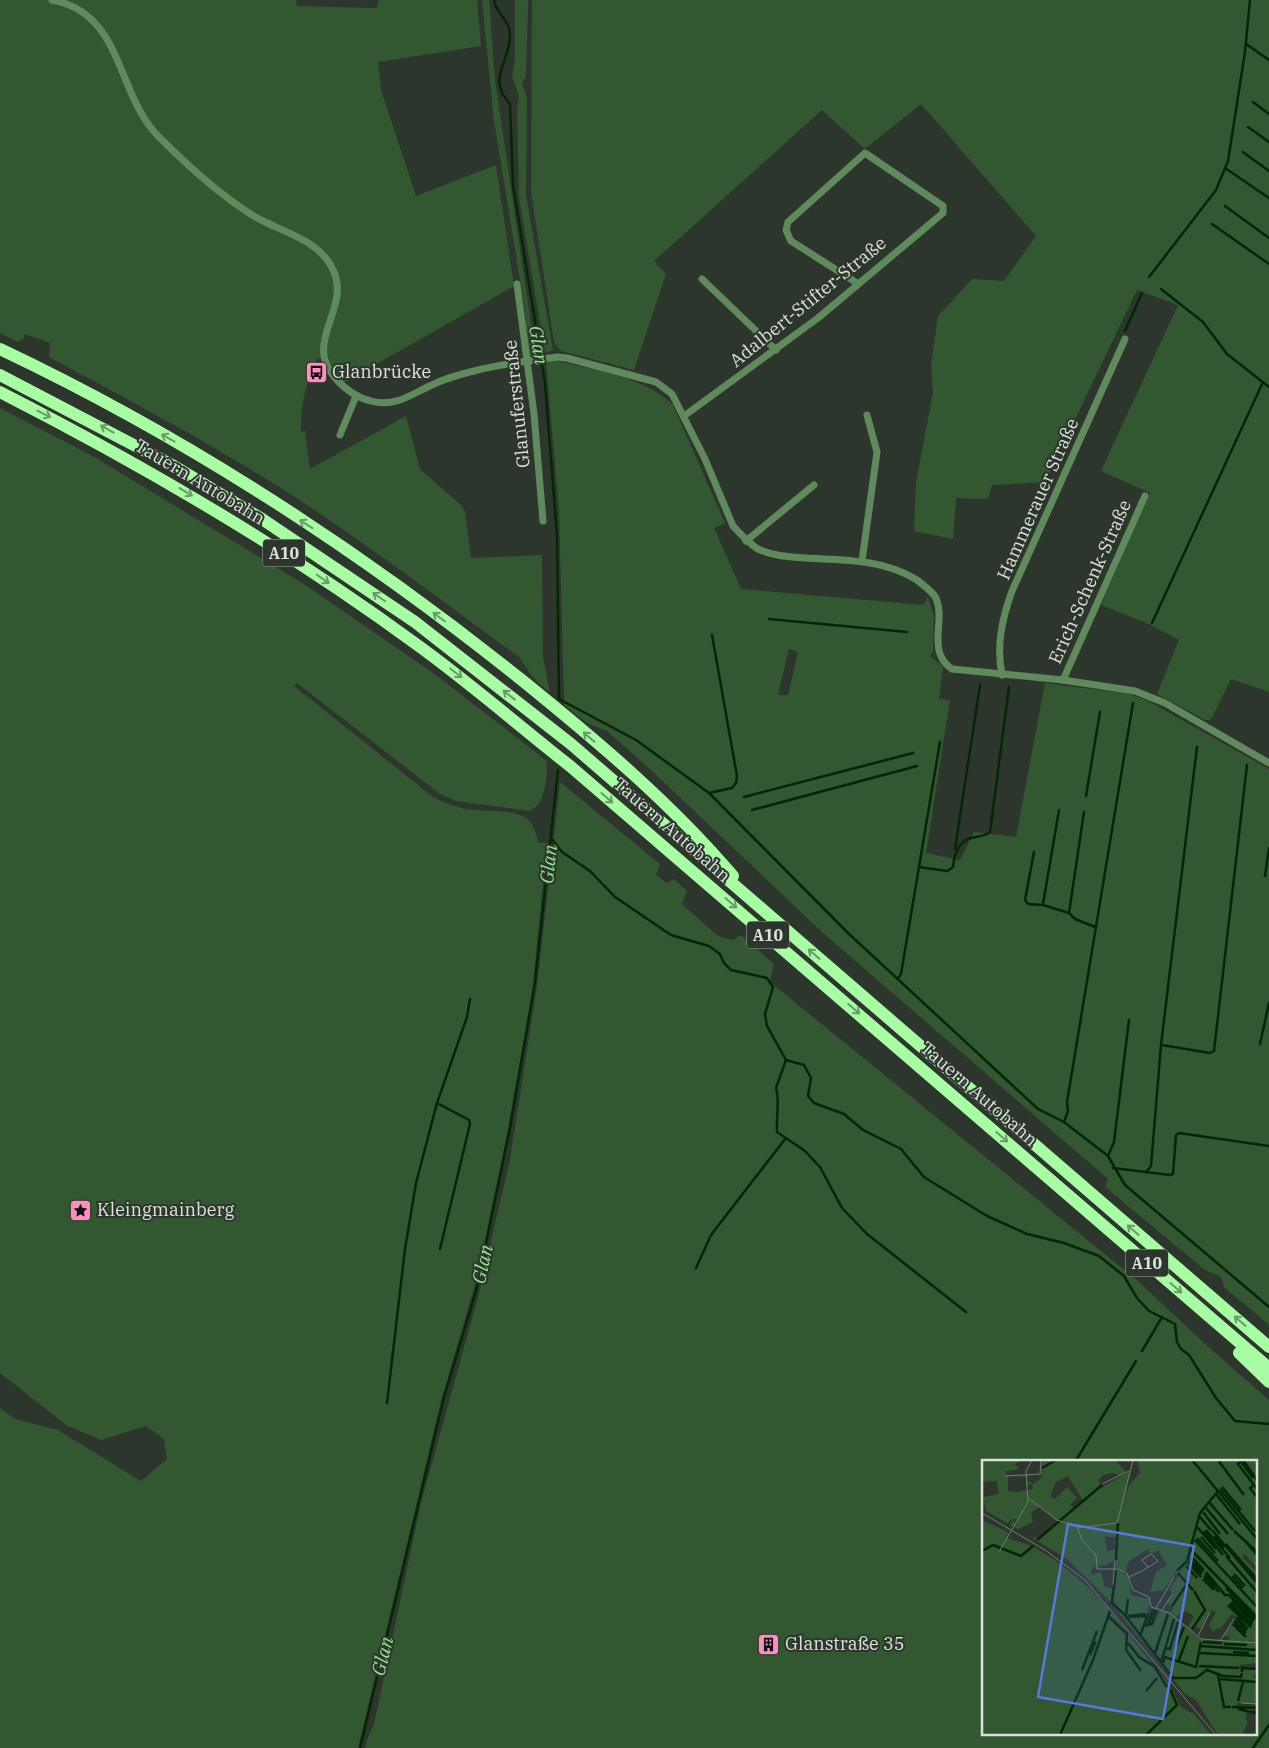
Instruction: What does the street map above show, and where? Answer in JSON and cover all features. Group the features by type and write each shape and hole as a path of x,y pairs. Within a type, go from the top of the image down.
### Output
{"highway":[{"path":"0,349 185,448 254,490 406,592 571,721 696,833 755,903"},
{"name":"A10","path":"0,375 172,465 262,519 415,622 571,744 755,903"},
{"name":"Tauern Autobahn","path":"0,392 159,477 310,570 424,649 570,766 1269,1368"},
{"name":"Tauern Autobahn","path":"755,903 1269,1347"},
{"path":"1222,1327 1225,1339 1269,1382"}],"street":[{"path":"52,0 78,8 98,25 114,49 132,98 145,122 175,153 248,213 311,245 326,258 334,272 338,294 325,337 324,359 331,374 344,388 356,396 371,402 387,404 398,402 447,378 486,368 556,357 567,358 656,382 672,394 684,416 733,526 746,541 767,552 788,557 862,561 904,574 916,580 935,596 938,609 939,652 947,666 959,671 1063,680 1124,688 1149,696 1269,763"},
{"name":"Adalbert-Stifter-Straße","path":"684,416 818,318 857,283 943,213 943,206 865,153 788,222 786,230 791,241 857,283"},
{"path":"702,279 776,350"},
{"name":"Glanuferstraße","path":"517,284 529,361 543,521"},
{"name":"Hammerauer Straße","path":"1002,675 999,660 1002,619 1012,591 1126,339"},
{"path":"340,435 356,396"},
{"path":"862,561 877,452 867,415"},
{"path":"746,541 814,485"},
{"name":"Erich-Schenk-Straße","path":"1063,680 1145,496"}],"green space":[{"path":"0,0 296,0 297,6 377,8 379,0 477,0 481,46 378,62 381,90 416,196 496,165 514,286 343,383 329,366 327,356 317,359 304,395 301,432 305,431 310,469 406,416 420,469 462,506 465,512 471,558 542,555 543,657 550,693 534,679 519,657 382,557 298,499 206,443 49,357 50,343 25,334 24,339 18,342 0,333"},
{"path":"482,0 489,0 495,80 536,357 528,357 525,310 494,121"},
{"path":"515,0 528,0 526,77 522,83 527,98 526,195 553,350 545,353 519,197 517,109 519,97 512,76 515,59"},
{"path":"532,0 1269,0 1269,692 1231,679 1213,716 1210,720 1205,720 1157,694 1179,640 1151,625 1101,605 1150,493 1101,471 1178,305 1137,290 1045,482 992,485 988,499 956,498 953,539 914,531 916,482 933,393 931,365 938,316 972,279 1004,281 1036,236 921,104 865,149 822,110 654,261 666,274 634,370 561,351 554,342 531,192"},
{"path":"554,360 617,375 648,387 673,405 725,523 714,528 741,589 923,605 928,597 934,616 933,652 930,656 943,666 939,699 950,700 926,853 960,860 974,832 1016,837 1045,683 1130,694 1148,701 1269,769 1269,1325 1224,1287 1221,1277 1205,1270 1105,1187 1108,1179 823,933 652,771 607,731 587,723 564,705 559,509 546,362","holes":["789,649 798,652 788,695 778,695"]},
{"path":"0,408 91,455 304,584 436,675 547,761 543,796 536,807 530,811 456,801 440,794 297,683 294,686 433,797 465,809 519,815 531,823 538,842 547,843 532,994 506,1139 477,1278 442,1397 358,1748 0,1748 0,1408 15,1419 58,1430 141,1481 167,1459 164,1439 146,1426 101,1440 66,1425 0,1373"},
{"path":"560,782 660,864 656,875 667,883 674,879 687,891 682,904 718,936 733,940 741,935 774,964 770,982 1138,1281 1269,1400 1269,1748 365,1748 374,1724 421,1503 478,1297 510,1159 537,986"}],"waterway":[{"path":"494,0 497,9 508,25 510,35 507,54 499,78 503,95 510,104 513,185 545,383 557,535 559,699 636,740 709,793 848,933 1038,1109 1064,1122 1108,1156 1125,1185 1269,1307"},
{"path":"1149,277 1216,190 1228,161 1245,52 1250,0"},
{"path":"1246,44 1269,60"},
{"path":"1253,102 1269,114"},
{"path":"1248,127 1269,142"},
{"path":"1243,152 1269,171"},
{"path":"1225,168 1269,198"},
{"path":"1225,206 1269,238"},
{"path":"1212,224 1269,264"},
{"path":"1161,289 1203,322 1227,354 1269,387"},
{"path":"1125,331 1142,293"},
{"path":"1152,623 1263,382"},
{"path":"769,619 907,632"},
{"path":"709,793 732,788 736,783 737,776 712,635"},
{"path":"955,849 980,685"},
{"path":"919,867 947,871 953,867 955,854 962,843 990,832 1009,687"},
{"path":"1064,1122 1068,1111 1067,1102 1133,703"},
{"path":"1086,796 1100,712"},
{"path":"899,977 940,742"},
{"path":"1147,1171 1151,1166 1161,1045 1197,747"},
{"path":"744,797 913,753"},
{"path":"1162,1045 1210,1053 1214,1051 1247,765"},
{"path":"752,810 917,766"},
{"name":"Glan","path":"360,1748 444,1397 476,1291 510,1128 535,982 558,770"},
{"path":"1043,904 1059,810"},
{"path":"1069,913 1084,812"},
{"path":"551,838 562,852 590,871 615,897 671,935 709,946 720,954 724,963 731,970 767,978 773,987 765,1014 767,1026 786,1060 776,1088 778,1097 777,1132 805,1151 820,1167 842,1208 867,1234 966,1312"},
{"path":"1265,876 1269,848"},
{"path":"1034,852 1025,900 1028,904 1043,905 1069,913 1075,919 1095,927"},
{"path":"387,1403 405,1249 416,1183 437,1103 467,1017 470,999"},
{"path":"1260,1044 1269,1003"},
{"path":"1108,1156 1114,1142 1129,1020"},
{"path":"786,1060 804,1065 811,1078 808,1096 814,1103 844,1114 863,1130 901,1149 924,1177 987,1216 1027,1234 1064,1243 1099,1256 1124,1276 1137,1298 1149,1311 1175,1324 1177,1342 1181,1349 1189,1355 1216,1398 1235,1421 1269,1424"},
{"path":"437,1103 469,1120 470,1124 440,1249"},
{"path":"1113,1168 1173,1174 1176,1135 1179,1133 1269,1146"},
{"path":"696,1268 711,1235 785,1139"},
{"path":"1142,1351 1162,1317"},
{"path":"1076,1460 1136,1361"},
{"path":"1253,1748 1269,1725"}],"place":[{"name":"Glanbrücke","path":"316,372"},
{"name":"Kleingmainberg","path":"81,1210"},
{"name":"Glanstraße 35","path":"769,1644"}]}
